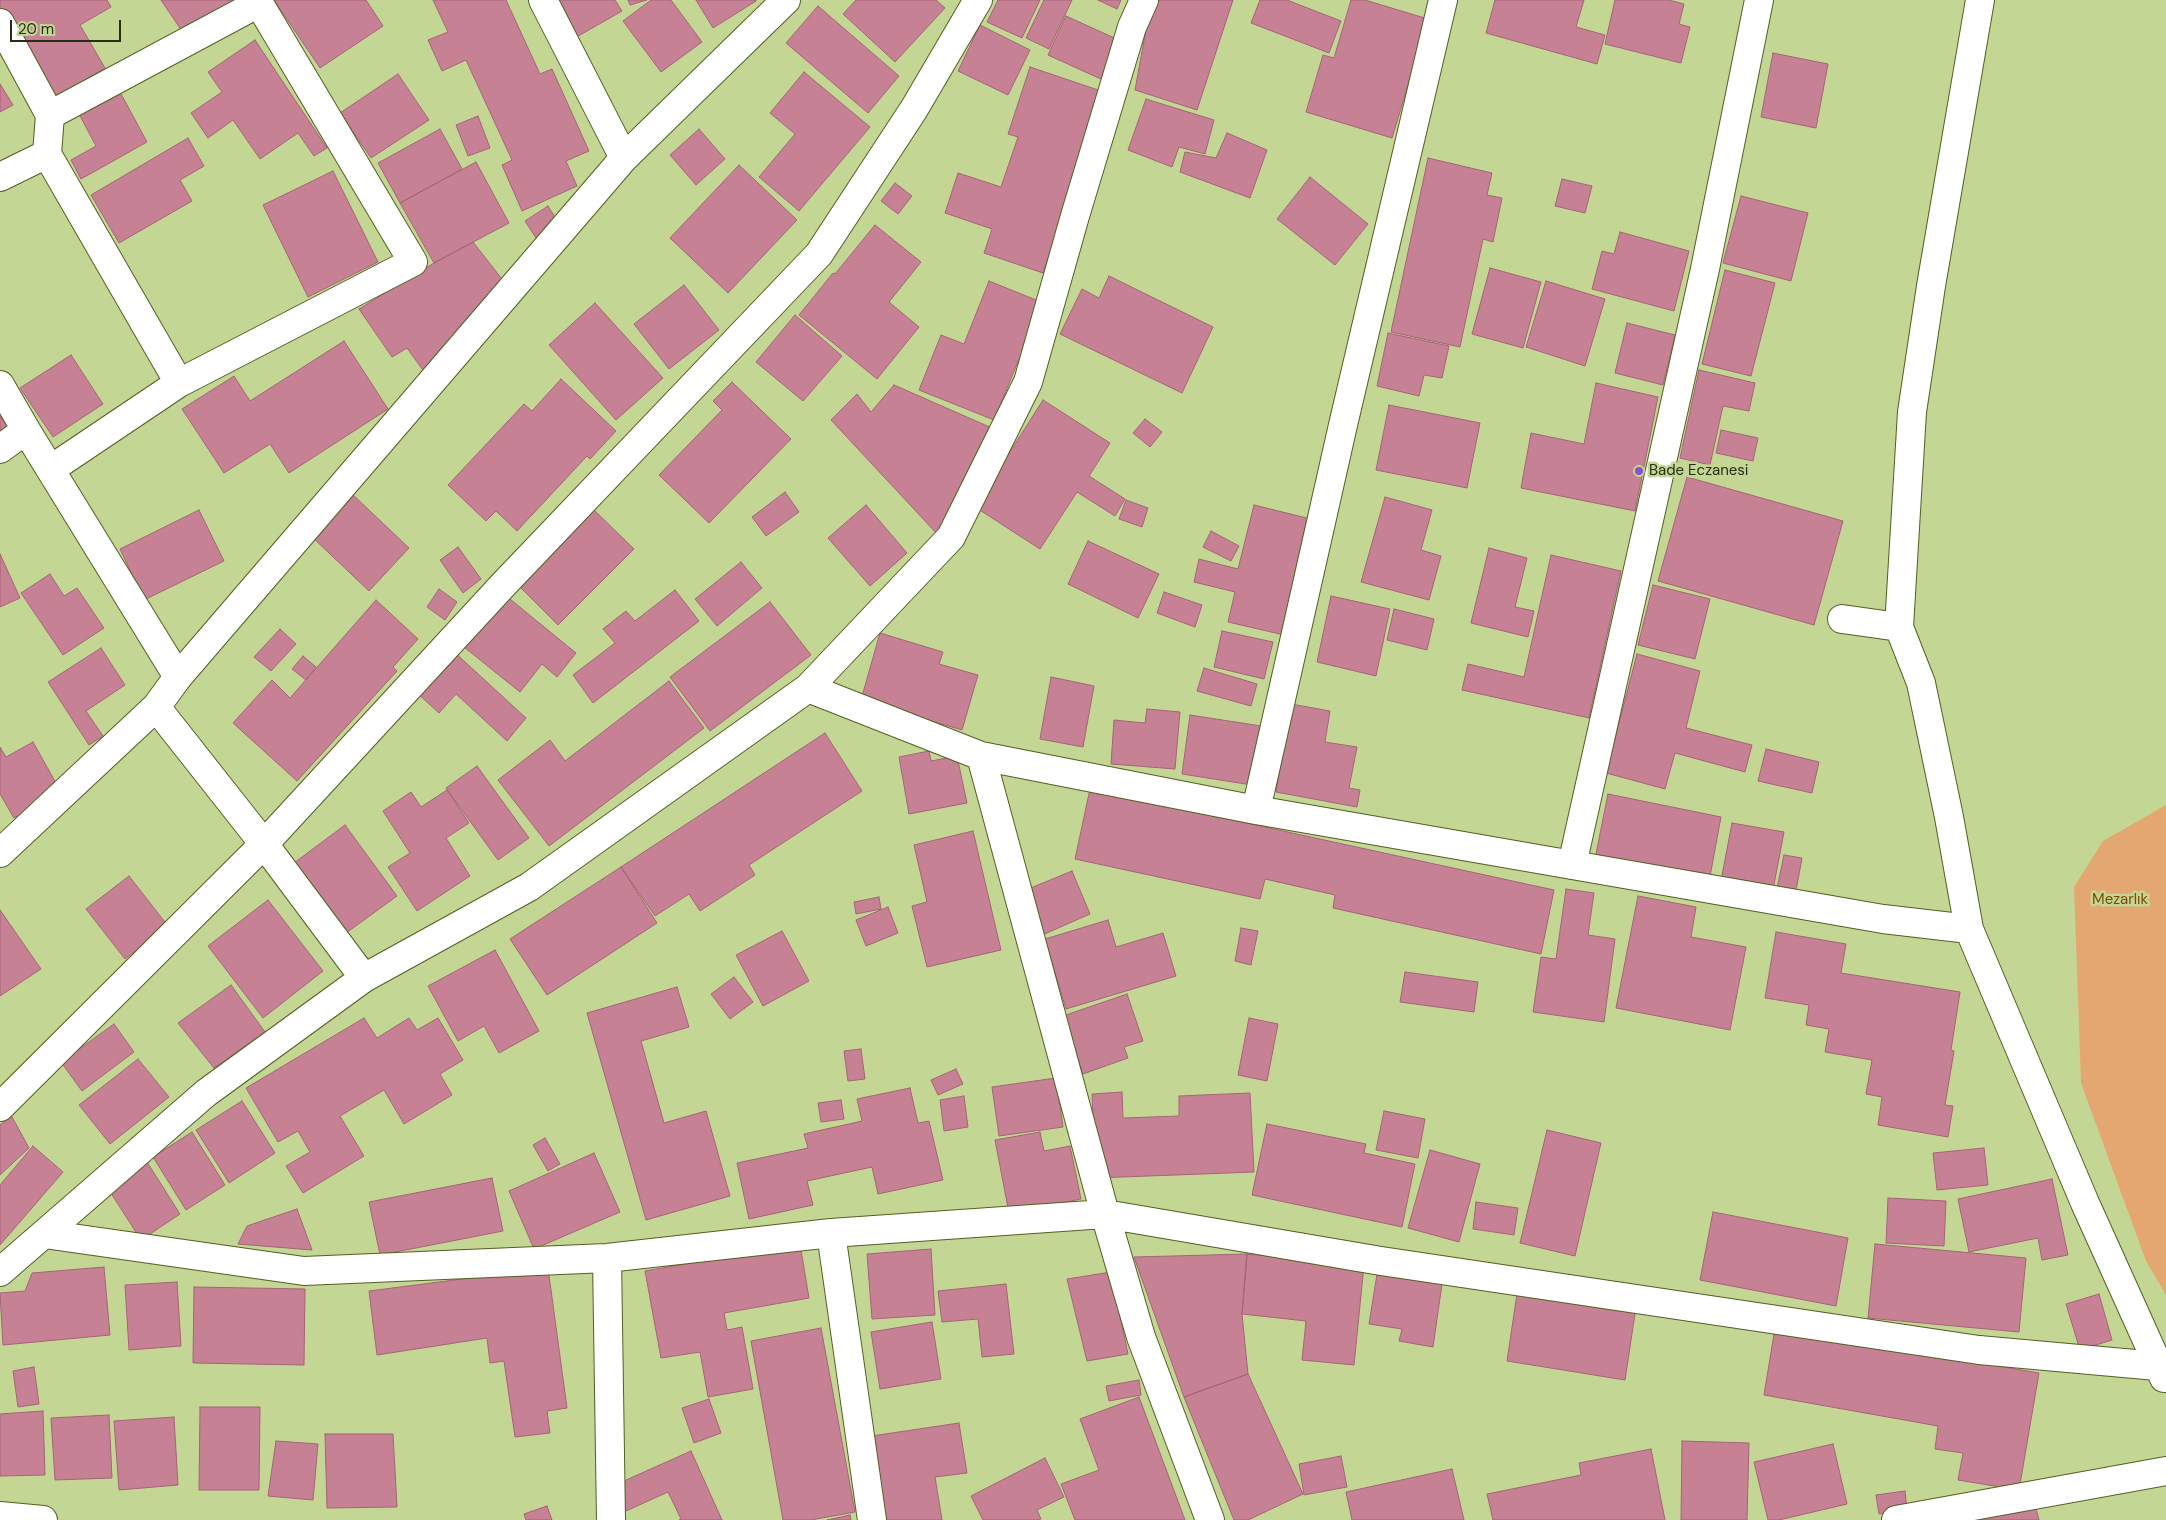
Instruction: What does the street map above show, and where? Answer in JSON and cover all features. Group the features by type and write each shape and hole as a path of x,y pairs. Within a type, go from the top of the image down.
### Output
{"street":[{"path":"543,0 624,158"},
{"path":"0,1107 264,844 503,585 819,254 914,109 978,0"},
{"path":"0,1272 206,1092 364,978 529,887 808,688 951,538 1028,382 1074,216 1132,28 1144,0"},
{"path":"1256,810 1341,435 1443,0"},
{"path":"1572,865 1705,269 1759,0"},
{"path":"1980,0 1930,286 1912,412 1899,627 1921,683 1949,817 1969,929 2161,1374"},
{"path":"0,853 156,707 178,677 624,158 783,1"},
{"path":"50,115 258,2 413,262 179,383 51,468"},
{"path":"0,24 50,115 47,154 179,383"},
{"path":"0,176 47,154"},
{"path":"0,385 178,677"},
{"path":"0,449 26,430"},
{"path":"1842,619 1899,627"},
{"path":"808,688 982,756 1256,810 1884,919 1969,929"},
{"path":"156,707 264,844 364,978"},
{"path":"982,756 1105,1214 1141,1337 1210,1520"},
{"path":"44,1234 304,1271 607,1258 831,1233 1105,1214 1381,1260 1979,1350 2161,1374"},
{"path":"831,1233 872,1520"},
{"path":"607,1258 611,1520"},
{"path":"1896,1520 2166,1471"},
{"path":"0,1516 43,1520"}],"green space":[{"name":"Mezarlık","path":"2166,805 2166,1295 2146,1261 2081,1083 2074,887 2103,841"}],"building":[{"path":"0,0 107,0 111,7 80,25 105,68 54,98 0,8"},
{"path":"161,0 238,0 186,37"},
{"path":"274,0 366,0 383,26 320,68"},
{"path":"433,0 506,0 540,74 552,69 589,151 566,161 577,186 522,211 502,165 512,160 466,60 442,71 428,40 448,32"},
{"path":"550,0 615,0 622,11 573,39"},
{"path":"628,0 647,0 630,5"},
{"path":"651,0 671,0 702,42 661,72 623,21"},
{"path":"696,0 756,0 756,1 713,28"},
{"path":"856,0 936,0 945,8 895,62 843,14"},
{"path":"998,0 1040,0 1022,38 987,22"},
{"path":"1044,0 1072,0 1049,49 1026,38"},
{"path":"1098,0 1121,0 1117,9"},
{"path":"1158,0 1233,0 1197,110 1135,90 1148,19"},
{"path":"1260,0 1287,0 1341,21 1329,53 1251,23"},
{"path":"1351,0 1365,0 1428,19 1392,138 1306,112 1323,55 1334,58"},
{"path":"1495,0 1584,0 1576,27 1605,35 1597,64 1486,33"},
{"path":"1615,0 1669,0 1684,4 1679,24 1690,27 1681,63 1605,44"},
{"path":"818,6 899,76 868,113 786,43"},
{"path":"1066,16 1121,41 1103,80 1048,55"},
{"path":"980,25 1030,50 1008,95 958,71"},
{"path":"255,40 327,148 314,156 298,133 260,159 233,120 208,138 191,113 222,92 208,72"},
{"path":"1773,53 1828,64 1816,128 1761,117"},
{"path":"1030,67 1104,92 1043,273 984,253 992,229 945,213 958,173 1001,187 1018,137 1008,134"},
{"path":"804,72 870,127 799,211 759,177 795,134 770,113"},
{"path":"398,74 429,120 371,158 340,113"},
{"path":"0,84 13,105 0,112"},
{"path":"120,92 147,142 81,179 71,160 96,146 79,114"},
{"path":"1146,99 1214,120 1205,154 1179,147 1172,167 1128,150"},
{"path":"478,116 490,148 468,156 456,125"},
{"path":"440,129 462,169 400,203 378,163"},
{"path":"699,129 725,159 696,185 670,155"},
{"path":"1227,133 1267,150 1250,198 1180,172 1185,152 1216,158"},
{"path":"188,138 204,166 180,180 192,201 119,243 91,195"},
{"path":"1428,158 1492,173 1487,195 1502,198 1493,242 1483,239 1460,347 1391,332"},
{"path":"476,162 509,223 434,263 400,203"},
{"path":"739,165 797,220 728,293 670,238"},
{"path":"333,171 378,262 308,297 263,205"},
{"path":"1310,177 1368,224 1335,265 1277,219"},
{"path":"1562,179 1592,186 1585,213 1555,206"},
{"path":"895,183 912,196 898,214 881,201"},
{"path":"1741,196 1808,213 1791,281 1723,263"},
{"path":"548,206 561,227 538,241 525,221"},
{"path":"875,225 921,262 889,302 919,327 877,379 799,315"},
{"path":"1620,232 1689,251 1674,311 1592,289 1602,251 1614,254"},
{"path":"473,242 505,283 425,373 407,348 392,357 359,309 434,263"},
{"path":"1490,268 1541,282 1523,348 1472,334"},
{"path":"1725,270 1775,283 1751,376 1702,364"},
{"path":"1109,276 1213,327 1182,393 1060,334 1082,289 1099,298"},
{"path":"989,281 1046,304 1024,361 1019,359 994,420 919,390 941,335 964,344"},
{"path":"1546,281 1605,299 1585,366 1526,347"},
{"path":"684,285 719,330 669,369 634,324"},
{"path":"595,303 663,378 616,420 549,345"},
{"path":"795,315 842,356 803,401 756,362"},
{"path":"1627,323 1675,335 1663,385 1615,373"},
{"path":"1388,333 1449,346 1442,378 1424,375 1419,396 1377,386"},
{"path":"344,341 388,409 289,473 270,444 224,473 182,409 234,376 250,401"},
{"path":"71,355 103,404 53,437 20,388"},
{"path":"1699,370 1755,383 1749,411 1723,406 1710,465 1680,458"},
{"path":"561,379 616,431 590,459 587,456 517,531 496,511 486,521 448,485 524,404 532,411"},
{"path":"732,382 791,439 709,523 659,475 722,410 713,401"},
{"path":"1596,383 1658,397 1635,511 1521,488 1531,433 1584,444"},
{"path":"894,385 1001,432 939,536 831,420 857,394 871,412"},
{"path":"1043,400 1110,443 1089,476 1125,499 1115,516 1077,492 1040,549 975,507"},
{"path":"1389,405 1480,423 1467,488 1376,470"},
{"path":"0,416 14,437 0,447"},
{"path":"1145,419 1162,432 1150,447 1133,433"},
{"path":"1721,430 1758,438 1753,461 1716,453"},
{"path":"1687,477 1843,521 1814,625 1658,581"},
{"path":"785,492 799,512 766,536 752,517"},
{"path":"351,493 409,548 369,591 311,536"},
{"path":"1385,497 1432,510 1421,550 1441,556 1429,600 1361,582"},
{"path":"1126,500 1148,508 1142,527 1119,519"},
{"path":"866,505 907,553 870,586 828,538"},
{"path":"1254,505 1311,519 1284,635 1228,622 1235,592 1194,582 1199,559 1238,569"},
{"path":"593,509 634,549 558,625 517,584"},
{"path":"199,510 224,561 144,600 120,549"},
{"path":"1211,531 1239,546 1231,561 1203,547"},
{"path":"1088,541 1159,574 1138,618 1068,584"},
{"path":"458,547 481,579 463,593 440,560"},
{"path":"1489,548 1527,558 1515,607 1534,611 1528,637 1471,623"},
{"path":"0,554 20,598 0,607"},
{"path":"1551,555 1621,571 1589,718 1462,690 1468,664 1524,677"},
{"path":"741,562 762,588 717,626 695,599"},
{"path":"50,574 64,596 77,588 104,628 63,655 21,593"},
{"path":"1653,585 1710,599 1695,659 1638,645"},
{"path":"439,589 457,602 445,620 427,607"},
{"path":"675,590 699,621 593,703 573,675 615,643 603,629 626,611 635,621"},
{"path":"1164,592 1202,605 1195,627 1157,613"},
{"path":"505,595 576,653 557,677 542,664 520,692 464,647"},
{"path":"1331,596 1390,609 1376,676 1317,662"},
{"path":"376,600 418,639 393,667 397,671 297,781 233,723 272,680 290,698"},
{"path":"770,602 811,655 710,731 670,677"},
{"path":"1394,609 1434,619 1427,650 1387,640"},
{"path":"280,629 296,644 271,671 254,657"},
{"path":"1222,631 1273,642 1264,679 1214,667"},
{"path":"880,633 943,652 939,664 978,675 962,730 861,700"},
{"path":"101,648 125,685 86,711 103,736 89,745 48,682"},
{"path":"452,650 526,718 507,741 456,694 439,713 415,691"},
{"path":"1637,654 1700,671 1686,728 1752,745 1745,772 1675,753 1665,789 1606,773"},
{"path":"303,656 316,667 306,680 292,669"},
{"path":"1204,668 1257,684 1251,706 1197,691"},
{"path":"1051,677 1094,686 1083,747 1040,739"},
{"path":"669,681 704,728 549,846 498,780 550,740 565,761"},
{"path":"1291,704 1330,711 1325,742 1357,747 1349,788 1360,790 1357,807 1276,792"},
{"path":"1147,709 1180,712 1175,769 1111,764 1114,720 1145,723"},
{"path":"1190,715 1261,726 1252,785 1182,774"},
{"path":"825,733 862,791 749,865 755,875 700,911 689,894 655,916 621,867"},
{"path":"33,742 61,792 14,818 0,794 0,747 6,757"},
{"path":"1766,749 1819,762 1812,793 1758,781"},
{"path":"929,751 931,761 957,756 967,803 909,814 899,757"},
{"path":"477,766 529,838 498,860 446,788"},
{"path":"1090,789 1554,890 1541,954 1333,908 1335,895 1265,879 1260,899 1075,859"},
{"path":"447,790 469,823 446,838 470,876 417,911 388,867 410,853 383,811 411,792 421,807"},
{"path":"1608,794 1721,817 1709,882 1595,859"},
{"path":"1732,823 1784,832 1772,895 1720,886"},
{"path":"345,825 397,896 342,936 290,866"},
{"path":"973,831 1001,950 927,967 912,906 927,902 914,845"},
{"path":"1784,855 1802,858 1795,896 1776,893"},
{"path":"621,867 657,923 547,995 510,939"},
{"path":"1072,871 1090,914 1040,936 1021,892"},
{"path":"129,876 168,926 125,959 86,909"},
{"path":"1566,889 1594,893 1588,935 1615,939 1604,1022 1533,1012 1541,957 1556,959"},
{"path":"1638,896 1696,907 1691,937 1746,947 1730,1030 1616,1008"},
{"path":"879,897 881,909 856,914 854,902"},
{"path":"268,900 323,971 263,1018 208,946"},
{"path":"888,907 898,933 866,946 856,920"},
{"path":"0,910 41,969 0,996"},
{"path":"1108,920 1116,947 1163,933 1176,976 1066,1009 1045,939"},
{"path":"1241,928 1258,931 1251,965 1235,961"},
{"path":"782,931 809,981 763,1006 736,955"},
{"path":"1776,932 1846,944 1841,973 1960,992 1951,1050 1954,1051 1945,1105 1953,1106 1948,1137 1878,1125 1882,1097 1866,1094 1872,1060 1825,1052 1829,1029 1806,1025 1809,1005 1765,998"},
{"path":"495,950 539,1031 499,1053 484,1026 458,1041 428,986"},
{"path":"1405,972 1478,982 1474,1012 1400,1002"},
{"path":"734,977 753,1002 730,1019 711,994"},
{"path":"231,985 265,1032 214,1068 178,1023"},
{"path":"677,987 689,1027 641,1041 664,1123 706,1111 730,1196 646,1220 587,1013"},
{"path":"1127,994 1143,1041 1124,1047 1128,1058 1083,1074 1063,1016"},
{"path":"364,1018 377,1038 409,1018 417,1030 438,1018 463,1060 440,1074 452,1095 404,1124 384,1090 340,1116 364,1156 303,1193 286,1166 310,1152 298,1131 278,1142 246,1088"},
{"path":"1249,1018 1278,1024 1267,1081 1238,1075"},
{"path":"114,1024 134,1052 82,1091 61,1062"},
{"path":"861,1049 865,1079 848,1081 844,1051"},
{"path":"138,1059 169,1097 110,1144 79,1105"},
{"path":"956,1069 963,1084 938,1095 931,1080"},
{"path":"1056,1078 1063,1127 999,1136 992,1087"},
{"path":"910,1088 918,1123 929,1121 943,1180 878,1194 872,1167 807,1181 813,1205 749,1219 737,1163 808,1148 804,1134 862,1121 857,1099"},
{"path":"1122,1092 1123,1118 1179,1116 1179,1096 1250,1093 1254,1172 1096,1178 1092,1094"},
{"path":"964,1096 968,1127 944,1131 940,1100"},
{"path":"841,1100 844,1119 821,1122 818,1103"},
{"path":"242,1101 275,1153 229,1183 196,1130"},
{"path":"1384,1111 1425,1119 1418,1158 1376,1150"},
{"path":"11,1115 29,1148 0,1175 0,1125"},
{"path":"1267,1124 1366,1144 1364,1153 1415,1164 1402,1227 1252,1195"},
{"path":"1547,1130 1601,1143 1575,1256 1520,1243"},
{"path":"192,1132 225,1185 186,1210 153,1157"},
{"path":"1040,1132 1044,1151 1070,1146 1081,1199 1009,1213 995,1140"},
{"path":"545,1138 560,1164 548,1171 533,1145"},
{"path":"33,1146 63,1172 0,1245 0,1185"},
{"path":"1984,1148 1988,1185 1937,1190 1933,1153"},
{"path":"1430,1150 1480,1164 1459,1242 1408,1228"},
{"path":"594,1153 620,1212 534,1249 509,1191"},
{"path":"147,1162 180,1214 141,1240 107,1187"},
{"path":"492,1178 503,1231 380,1255 369,1202"},
{"path":"2052,1179 2068,1255 2042,1260 2038,1238 1969,1252 1958,1199"},
{"path":"1888,1198 1946,1201 1944,1246 1886,1243"},
{"path":"1476,1202 1518,1208 1514,1235 1473,1229"},
{"path":"297,1209 312,1250 238,1244 247,1226"},
{"path":"1713,1212 1848,1238 1836,1306 1700,1280"},
{"path":"800,1244 809,1298 724,1313 727,1330 742,1327 753,1389 708,1397 700,1352 661,1358 645,1271"},
{"path":"1875,1244 2026,1258 2019,1332 1868,1318"},
{"path":"931,1249 935,1315 872,1319 867,1254"},
{"path":"1247,1254 1364,1265 1354,1365 1302,1360 1306,1321 1242,1314"},
{"path":"1247,1254 1242,1314 1248,1374 1184,1397 1134,1257"},
{"path":"104,1267 110,1335 3,1345 0,1293 25,1291 32,1273"},
{"path":"548,1268 567,1408 547,1411 550,1433 515,1437 504,1361 490,1363 487,1338 377,1355 369,1291"},
{"path":"1378,1268 1443,1277 1433,1347 1399,1341 1402,1329 1369,1324"},
{"path":"1111,1272 1128,1354 1087,1361 1067,1279"},
{"path":"177,1282 181,1346 129,1350 125,1285"},
{"path":"1006,1284 1014,1354 982,1357 978,1319 942,1322 938,1291"},
{"path":"194,1287 305,1289 304,1365 193,1363"},
{"path":"1518,1287 1636,1307 1625,1380 1507,1361"},
{"path":"2099,1294 2112,1340 2080,1350 2066,1304"},
{"path":"932,1322 941,1379 880,1389 871,1332"},
{"path":"821,1328 855,1512 811,1520 783,1520 751,1341"},
{"path":"1775,1328 2039,1373 2019,1490 1958,1480 1963,1453 1935,1449 1938,1426 1764,1395"},
{"path":"34,1367 39,1404 18,1407 13,1371"},
{"path":"1248,1374 1303,1494 1248,1520 1234,1520 1184,1397"},
{"path":"1139,1380 1141,1395 1109,1401 1106,1386"},
{"path":"1139,1397 1185,1520 1075,1520 1061,1484 1099,1470 1080,1419"},
{"path":"709,1399 721,1433 694,1443 682,1408"},
{"path":"200,1407 260,1407 259,1490 199,1490"},
{"path":"43,1411 45,1475 0,1476 0,1414"},
{"path":"109,1415 112,1478 55,1480 51,1418"},
{"path":"174,1417 178,1485 119,1490 114,1421"},
{"path":"959,1423 967,1473 935,1477 942,1520 878,1520 865,1437"},
{"path":"325,1434 393,1434 397,1507 327,1508"},
{"path":"276,1441 318,1444 313,1500 268,1496"},
{"path":"1682,1441 1749,1443 1747,1520 1681,1520"},
{"path":"1833,1444 1847,1504 1779,1520 1768,1520 1754,1462"},
{"path":"1651,1449 1665,1520 1493,1520 1487,1494 1581,1475 1579,1463"},
{"path":"691,1451 722,1520 679,1520 681,1519 668,1492 626,1511 615,1485"},
{"path":"1341,1456 1347,1487 1304,1495 1299,1464"},
{"path":"1045,1458 1064,1497 1037,1510 1041,1519 1038,1520 983,1520 971,1496"},
{"path":"1452,1469 1464,1520 1352,1520 1346,1492"},
{"path":"1905,1491 1907,1510 1879,1514 1876,1495"},
{"path":"2035,1505 2039,1520 1964,1520"},
{"path":"547,1506 552,1520 526,1520 524,1514"},
{"path":"850,1515 851,1520 827,1520"}],"place":[{"name":"Bade Eczanesi","path":"1639,471"}]}
